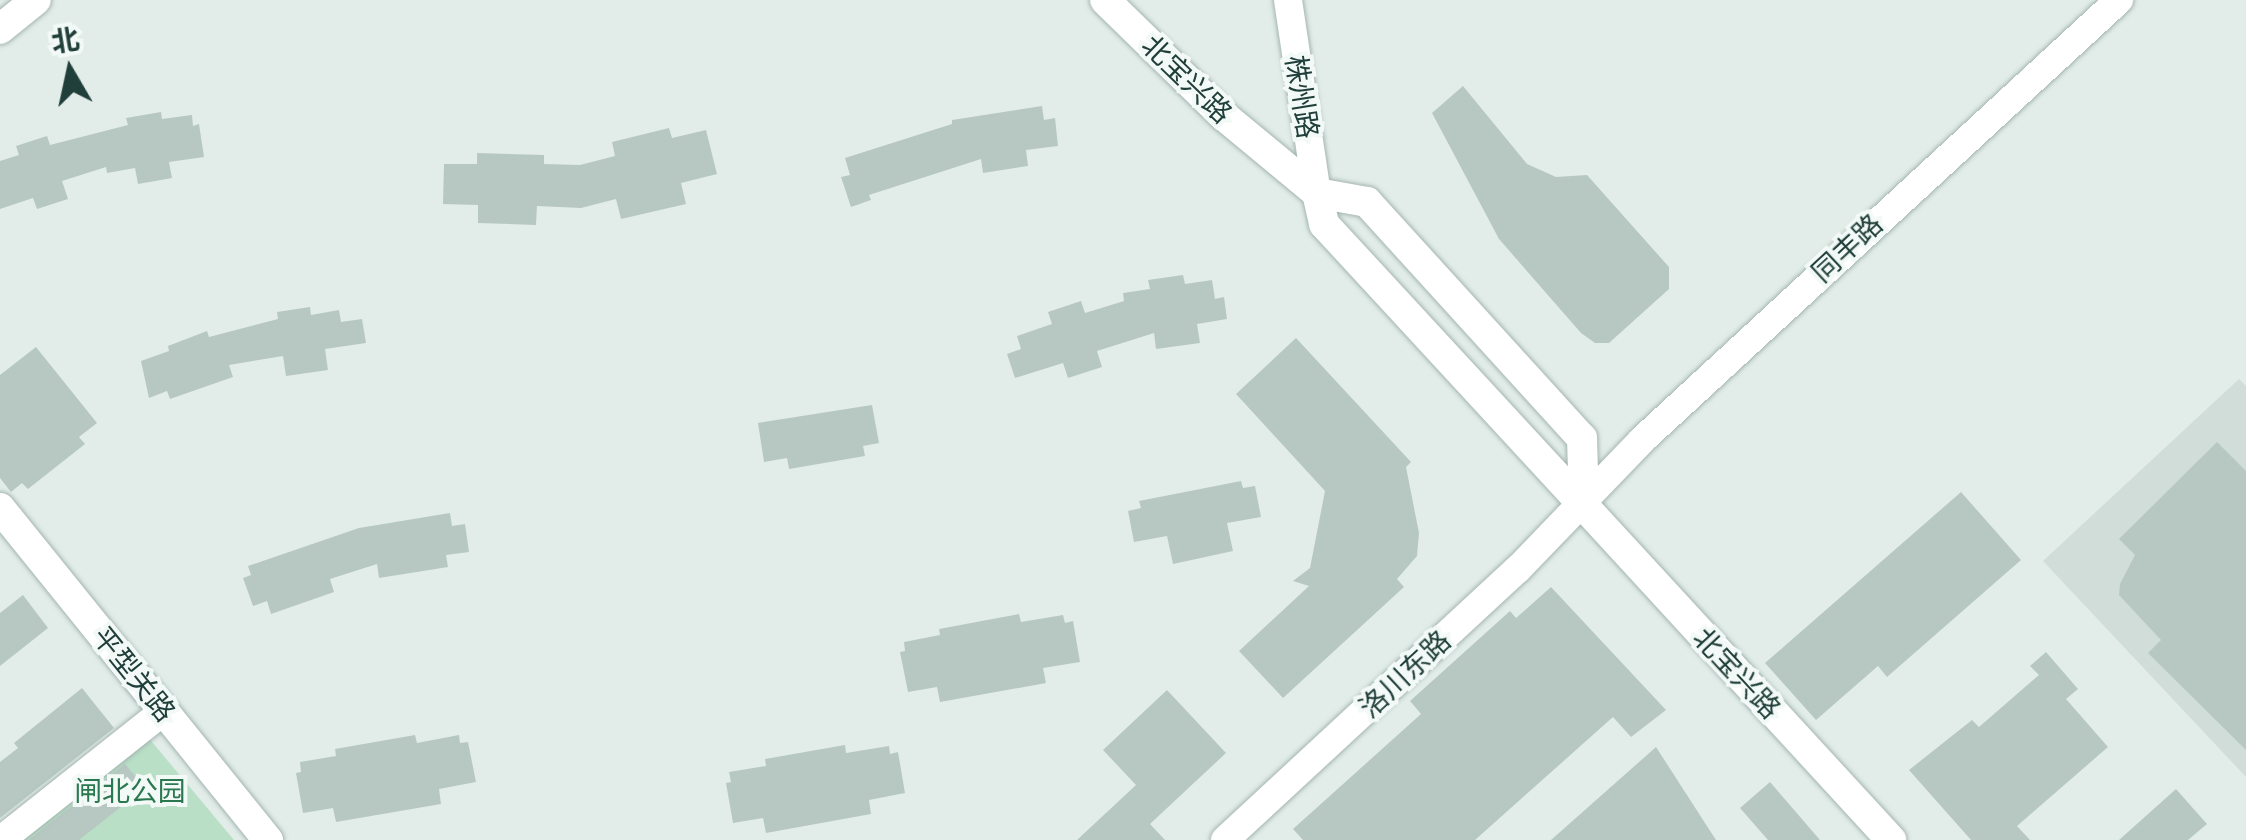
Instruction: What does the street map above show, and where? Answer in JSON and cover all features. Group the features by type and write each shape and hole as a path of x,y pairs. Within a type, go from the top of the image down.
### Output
{"street":[{"path":"0,29 36,0"},
{"name":"北宝兴路","path":"1105,0 1224,116 1317,193 1366,202 1582,438 1584,506"},
{"name":"株州路","path":"1288,0 1317,193"},
{"name":"同丰路","path":"1584,506 1656,427 2120,0"},
{"name":"北宝兴路","path":"1317,193 1324,224 1890,840"},
{"name":"洛川东路","path":"1225,840 1584,506"},
{"name":"平型关路","path":"0,508 268,840"},
{"path":"0,840 164,710"}],"shaded area":[{"path":"2239,379 2246,386 2246,777 2043,561"}],"green space":[{"name":"闸北公园","path":"137,724 234,840 0,840"}],"building":[{"path":"1463,86 1527,164 1556,177 1587,175 1669,267 1669,289 1609,343 1595,343 1581,333 1499,239 1432,113"},
{"path":"1042,106 1044,120 1055,118 1058,146 1026,150 1028,166 983,173 981,159 869,195 871,200 851,207 841,177 850,175 845,158 952,124 952,120"},
{"path":"161,112 162,119 192,115 193,126 199,124 204,157 169,162 172,178 138,184 135,168 107,173 106,167 62,181 68,199 37,209 33,198 0,209 0,161 19,155 16,146 47,136 50,145 128,125 126,118"},
{"path":"669,128 672,138 706,130 717,174 681,183 686,204 621,219 616,199 581,208 537,206 536,225 478,223 478,205 443,204 444,164 477,164 477,153 544,155 544,164 580,165 615,156 612,142"},
{"path":"1183,275 1185,284 1212,280 1215,299 1224,297 1227,319 1197,324 1200,343 1156,349 1154,333 1097,351 1102,367 1068,378 1063,363 1015,378 1007,354 1021,349 1017,336 1052,324 1048,312 1081,301 1085,313 1124,301 1123,293 1150,289 1148,280"},
{"path":"310,307 311,315 339,310 341,322 362,319 366,343 325,349 328,370 286,376 283,356 229,365 233,377 170,399 167,391 149,398 141,361 207,331 209,337 278,319 277,312"},
{"path":"1296,338 1411,462 1406,467 1419,533 1417,556 1397,579 1404,587 1283,698 1239,651 1309,586 1293,581 1310,568 1325,491 1236,394"},
{"path":"36,347 97,423 79,437 85,444 28,489 22,483 11,492 0,478 0,375"},
{"path":"872,405 879,443 863,446 865,456 789,469 787,458 764,462 758,423"},
{"path":"2217,442 2246,471 2246,750 2148,653 2161,640 2119,595 2120,584 2135,555 2119,539"},
{"path":"1241,481 1243,488 1255,486 1261,517 1227,523 1233,551 1173,564 1167,536 1134,542 1128,511 1141,508 1139,501"},
{"path":"1961,492 2021,560 1887,677 1878,666 1816,720 1765,663"},
{"path":"450,513 452,526 465,524 469,552 446,555 448,567 379,578 377,564 330,579 334,592 271,614 267,601 253,606 243,578 251,575 248,566 359,528"},
{"path":"1551,587 1666,710 1631,737 1613,717 1475,840 1303,840 1293,829 1421,714 1410,701 1510,611 1516,618"},
{"path":"23,595 48,628 0,666 0,613"},
{"path":"1019,614 1021,622 1063,615 1065,623 1073,621 1080,662 1043,668 1046,683 940,702 937,687 908,692 900,652 905,651 904,642 940,635 939,629"},
{"path":"2046,652 2078,689 2066,699 2108,747 2017,826 2030,840 1971,840 1909,770 1972,720 1979,727 2039,675 2030,666"},
{"path":"82,688 114,728 0,818 0,762 18,748 14,743"},
{"path":"1167,690 1226,753 1150,824 1165,840 1077,840 1136,785 1103,750"},
{"path":"415,735 417,743 459,735 460,743 468,742 476,782 439,789 441,804 336,822 333,808 303,813 296,773 301,772 300,762 336,756 335,749"},
{"path":"845,745 846,753 889,746 890,754 898,752 905,793 869,800 871,814 766,833 763,818 733,823 726,783 731,782 729,772 766,766 765,759"},
{"path":"1656,747 1716,840 1551,840"},
{"path":"125,764 145,788 79,840 29,840"},
{"path":"1770,782 1820,840 1768,840 1740,808"},
{"path":"2176,789 2207,824 2188,840 2119,840"}]}
